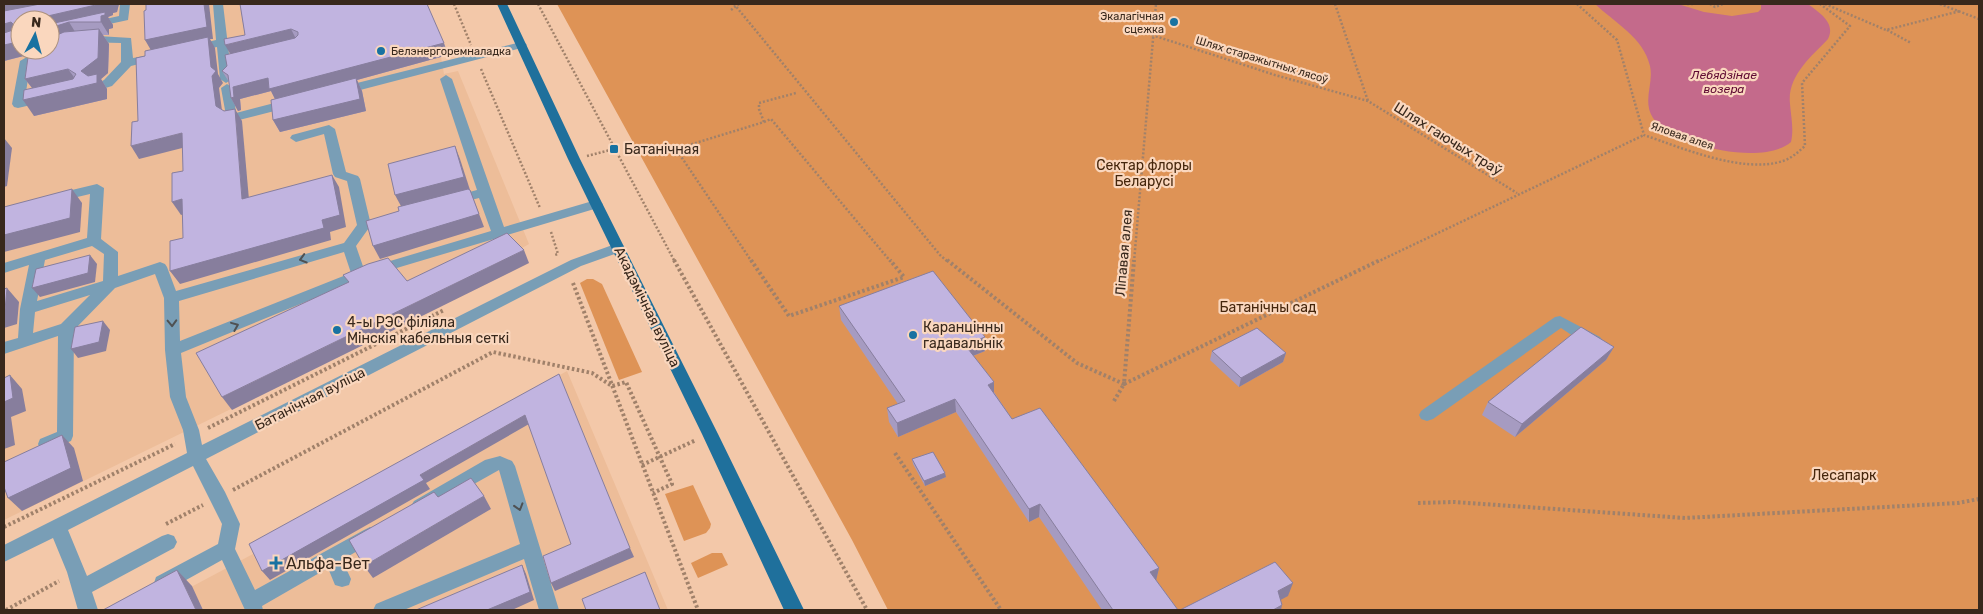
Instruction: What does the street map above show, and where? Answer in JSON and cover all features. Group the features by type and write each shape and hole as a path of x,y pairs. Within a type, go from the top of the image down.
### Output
{"main road":[{"name":"Акадэмічная вуліца","path":"502,4 574,159 710,434 794,610"}],"street":[{"path":"78,28 124,18 125,4"},
{"path":"218,4 222,42 230,63 226,84 231,118 298,101"},
{"path":"60,45 70,42 105,39 127,40 127,63"},
{"path":"184,50 222,42"},
{"path":"327,94 521,44"},
{"path":"99,86 108,83 127,63 165,55"},
{"path":"29,60 24,63 18,104 53,96"},
{"path":"446,80 499,233"},
{"path":"172,298 349,246 369,223 353,179 340,174 330,129 296,138"},
{"path":"41,202 97,188 94,241"},
{"path":"438,204 484,192"},
{"path":"173,350 359,275 596,204"},
{"path":"4,268 94,241 111,252 110,284 66,328 4,348"},
{"path":"349,246 359,275"},
{"name":"Батанічная вуліца","path":"4,554 576,263 618,248"},
{"path":"25,341 28,309 38,257"},
{"path":"28,309 160,267 172,298 173,350 178,397 192,436 196,456 219,497 231,524 226,549 253,606 331,556 382,528"},
{"path":"1428,415 1560,320 1599,343"},
{"path":"30,451 65,436 66,328"},
{"path":"407,513 491,465 500,463 506,466 549,610"},
{"path":"57,527 79,580 88,610"},
{"path":"79,580 164,535"},
{"path":"383,610 531,548"},
{"path":"162,584 226,549"},
{"path":"331,556 342,579"}],"path":[{"path":"454,4 545,219 558,254 549,258"},
{"path":"538,4 646,210 867,610"},
{"path":"731,10 735,5 739,4"},
{"name":"Ліпавая алея","path":"1124,384 1156,4"},
{"path":"1335,4 1368,101"},
{"name":"Яловая алея","path":"1577,4 1617,40 1644,134 1708,156 1754,163 1780,162 1793,156 1805,146 1802,83 1850,26 1820,4"},
{"path":"1687,4 1693,6 1693,4"},
{"path":"1710,4 1715,7 1723,4"},
{"path":"1825,4 1886,30 1911,43"},
{"path":"1940,4 1979,19"},
{"path":"735,5 940,255 1077,363 1124,384"},
{"path":"1886,30 1960,11"},
{"name":"Шлях старажытных лясоў","path":"1152,34 1275,75 1368,101"},
{"path":"764,122 759,109 759,103 796,93"},
{"name":"Шлях гаючых траў","path":"1368,101 1518,193"},
{"path":"771,119 904,276 789,316 676,149 764,122 771,119"},
{"path":"1114,401 1124,384 1644,134"},
{"path":"574,159 614,149"},
{"path":"573,283 698,610"},
{"path":"4,527 451,307"},
{"path":"164,535 219,497 493,352 592,373 612,386 626,382 672,484 653,493"},
{"path":"642,465 710,434"},
{"path":"895,453 1001,610"},
{"path":"1418,504 1454,502 1685,518 1958,503 1979,499"},
{"path":"6,610 79,580"}],"shaded area":[{"path":"104,4 427,4 448,55 441,57 444,74 458,71 529,244 517,251 529,263 4,520 4,24 10,23 10,60 60,60 60,17"},
{"path":"567,371 668,610 148,610 253,554 251,546"}],"green space":[{"name":"Батанічны сад","path":"557,4 1979,4 1979,610 888,610 852,540"},
{"path":"587,279 593,279 602,284 642,372 619,380 580,283"},
{"path":"693,485 711,524 706,533 684,541 665,494"},
{"path":"712,553 722,553 728,565 698,578 691,563"}],"water":[{"name":"Лебядзінае возера","path":"1595,4 1678,4 1704,12 1732,16 1758,12 1761,9 1761,4 1808,4 1825,19 1830,28 1830,33 1828,39 1801,68 1792,85 1790,94 1791,142 1778,149 1741,153 1699,145 1664,128 1653,118 1648,105 1651,72 1647,56 1642,47 1627,31"}],"building":[{"path":"40,4 100,4 60,13 60,10 10,10 10,22 4,24 4,11"},
{"path":"146,4 204,4 207,27 145,40 144,11 146,10"},
{"name":"Белэнергоремналадка","path":"240,4 427,4 444,43 269,89 268,78 233,87 234,97 231,98 228,75 222,71 227,66 225,55 295,38 298,35 298,32 291,29 225,45 224,39 245,35"},
{"path":"105,12 105,15 101,16 101,22 69,22 60,25 60,22"},
{"path":"99,29 98,58 81,71 88,76 97,74 97,83 23,100 24,90 73,79 76,74 68,69 25,79 28,60 60,60 60,34"},
{"path":"10,31 10,44 4,45 4,33"},
{"path":"208,37 211,67 216,71 212,76 216,106 224,111 235,109 242,199 332,175 340,215 322,220 324,228 170,271 170,241 183,238 182,199 172,202 172,173 183,171 182,133 131,146 132,122 138,121 136,58 145,56 145,51"},
{"path":"356,78 360,99 273,120 271,100"},
{"path":"455,146 464,177 395,195 388,164"},
{"path":"72,189 70,218 4,235 4,207"},
{"path":"468,189 479,214 373,246 366,221 399,211 398,207"},
{"name":"4-ы РЭС філіяла Мінскія кабельныя сеткі","path":"507,233 524,250 222,397 196,353 349,282 343,275 368,264 388,258 407,281"},
{"path":"90,255 88,273 32,288 36,269"},
{"path":"933,271 985,337 965,345 994,382 988,385 1012,419 1040,408 1159,568 1150,572 1178,610 1113,610 1040,504 1029,509 955,399 897,423 887,408 905,401 839,306"},
{"path":"7,288 5,310 4,310 4,289"},
{"path":"103,321 99,342 71,349 75,327"},
{"path":"1581,327 1614,347 1522,424 1488,402"},
{"path":"1257,328 1286,353 1241,378 1212,351"},
{"path":"559,374 630,548 551,583 543,556 571,544 525,415 420,475 424,480 262,571 249,544"},
{"path":"10,375 13,398 4,402 4,378"},
{"path":"62,435 71,468 8,498 4,487 4,462"},
{"path":"933,452 945,473 924,481 912,459"},
{"path":"471,478 484,496 364,566 349,540 434,492 438,497"},
{"path":"1275,562 1293,583 1278,591 1282,605 1273,610 1180,610"},
{"path":"522,565 530,592 487,610 416,610"},
{"path":"177,570 196,610 103,610"},
{"path":"645,572 660,610 586,610 582,599"}],"place":[{"name":"Экалагічная сцежка","path":"1174,22"},
{"name":"Белэнергоремналадка","path":"381,51"},
{"name":"Батанічная","path":"614,149"},
{"name":"4-ы РЭС філіяла Мінскія кабельныя сеткі","path":"337,330"},
{"name":"Каранцінны гадавальнік","path":"913,335"},
{"name":"Альфа-Вет","path":"276,563"}],"park label":[{"name":"Сектар флоры Беларусі","path":"1144,174"},
{"name":"Лесапарк","path":"1844,475"}]}
